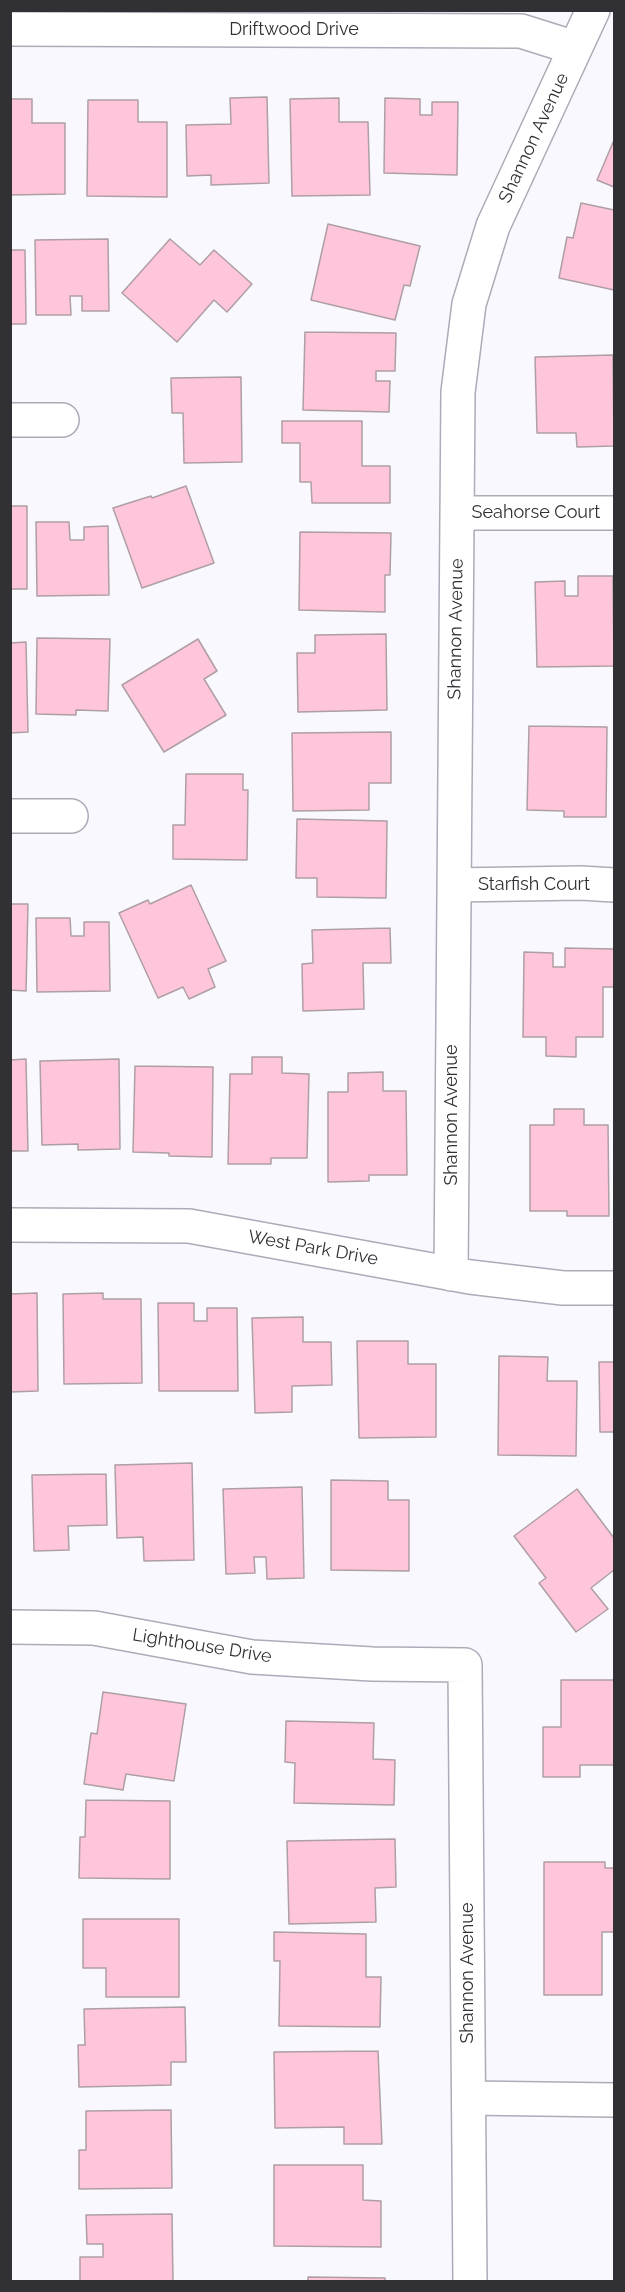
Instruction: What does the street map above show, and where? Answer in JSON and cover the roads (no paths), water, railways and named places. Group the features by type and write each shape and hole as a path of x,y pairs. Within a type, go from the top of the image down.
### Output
{"street":[{"name":"Shannon Avenue","path":"451,1274 458,392 469,304 493,226 593,10"},
{"name":"Driftwood Drive","path":"10,29 285,20 521,31 575,48"},
{"path":"10,420 62,420"},
{"name":"Seahorse Court","path":"458,513 615,513"},
{"path":"10,816 71,816"},
{"name":"Starfish Court","path":"454,885 581,883 615,885"},
{"name":"West Park Drive","path":"10,1225 189,1226 451,1274 563,1288 615,1288"},
{"name":"Lighthouse Drive","path":"10,1627 94,1628 252,1657 372,1664 465,1665"},
{"name":"Shannon Avenue","path":"465,1665 470,2282"},
{"path":"469,2098 615,2100"}]}
